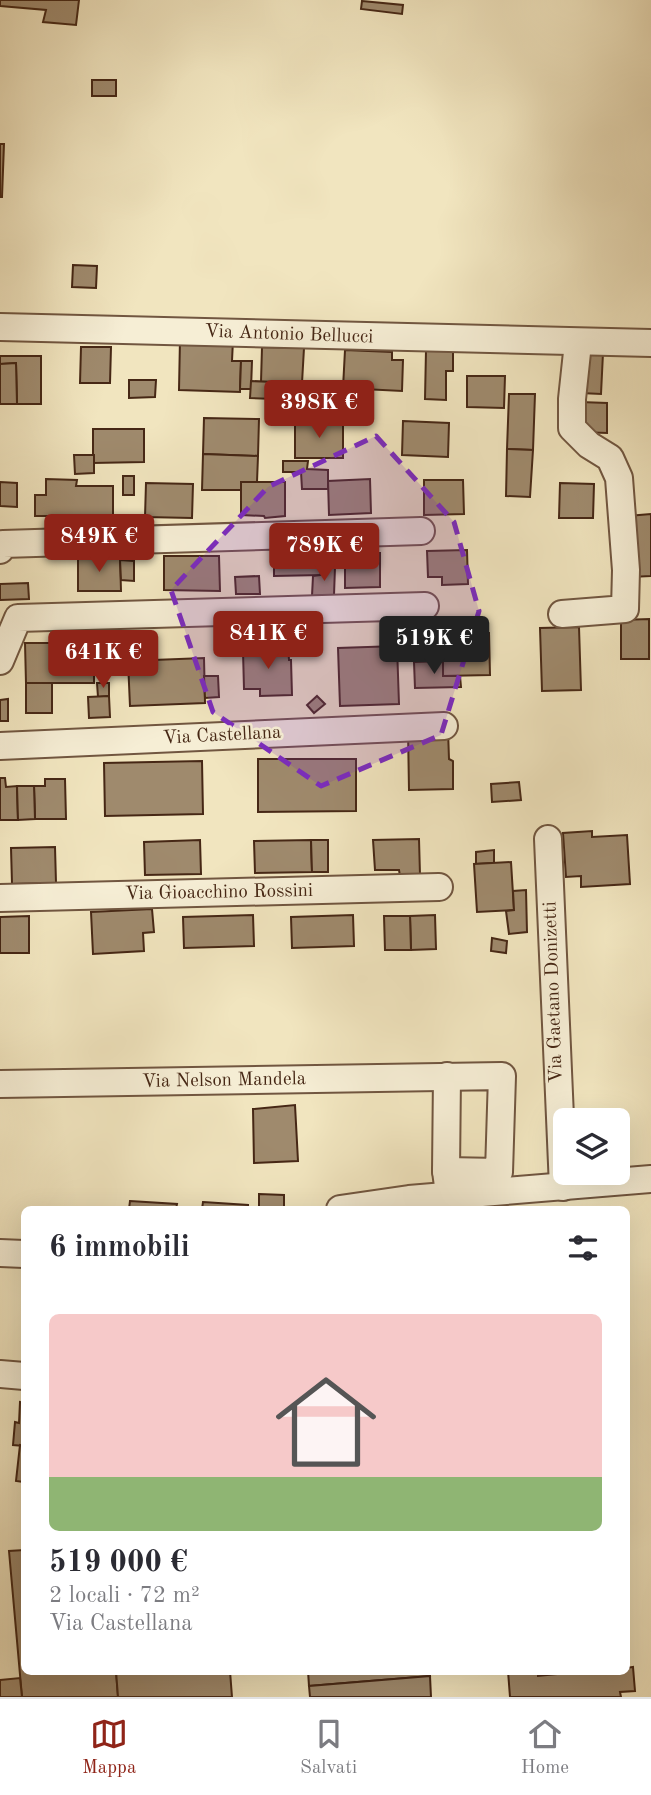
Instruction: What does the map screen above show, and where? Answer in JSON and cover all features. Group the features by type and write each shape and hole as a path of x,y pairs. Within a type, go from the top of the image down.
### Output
{"street":[{"name":"Via Antonio Bellucci","path":"0,327 651,343"},
{"path":"562,614 625,608 626,570 619,478 610,458 589,445 572,428 578,343"},
{"path":"0,550 3,544 421,531"},
{"path":"0,661 18,618 425,606"},
{"name":"Via Castellana","path":"0,746 444,726"},
{"name":"Via Gaetano Donizetti","path":"548,839 563,1187"},
{"name":"Via Gioacchino Rossini","path":"0,898 439,887"},
{"path":"447,1076 448,1183"},
{"name":"Via Nelson Mandela","path":"0,1084 502,1076 499,1172 448,1183"},
{"path":"361,1206 409,1199 448,1183 563,1187 651,1179"},
{"path":"0,1253 21,1254"},
{"path":"0,1374 21,1376"}],"highlighted area":[{"path":"376,436 454,522 479,611 441,735 321,786 213,712 171,590 268,487"}],"building":[{"path":"0,0 79,0 76,25 43,22 46,10 0,6"},
{"path":"362,1 403,5 402,14 361,9"},
{"path":"92,80 116,80 116,96 92,96"},
{"path":"0,144 4,144 2,197 0,197"},
{"path":"73,265 97,266 96,288 72,287"},
{"path":"180,339 233,340 232,361 241,361 240,392 179,390"},
{"path":"81,347 111,347 110,383 80,383"},
{"path":"262,347 304,348 302,383 261,382"},
{"path":"345,350 392,352 392,360 403,360 402,391 343,388"},
{"path":"426,350 453,351 453,371 446,371 446,400 425,399"},
{"path":"583,352 603,353 601,394 581,393"},
{"path":"0,356 41,356 41,404 17,404 16,363 0,364"},
{"path":"241,361 252,361 251,389 240,389"},
{"path":"16,363 17,404 0,404 0,364"},
{"path":"467,376 505,376 504,408 467,407"},
{"path":"129,380 156,380 155,397 129,398"},
{"path":"251,381 275,382 275,399 250,398"},
{"path":"509,394 535,394 533,450 507,449"},
{"path":"580,402 607,403 607,433 579,432"},
{"path":"204,418 259,419 258,456 203,454"},
{"path":"295,421 343,421 343,458 295,458"},
{"path":"403,421 449,423 448,457 402,455"},
{"path":"93,429 144,429 144,462 93,463"},
{"path":"507,449 533,450 530,497 506,496"},
{"path":"203,454 258,456 257,482 241,482 241,490 202,490"},
{"path":"74,455 94,455 94,473 75,474"},
{"path":"283,461 308,461 307,469 328,470 328,489 302,489 301,472 283,472"},
{"path":"123,476 134,476 134,495 123,495"},
{"path":"46,479 77,480 76,486 113,486 113,517 78,517 78,525 53,524 54,516 35,516 35,495 46,495"},
{"path":"370,479 371,513 329,515 328,481"},
{"path":"424,480 463,480 464,514 424,515"},
{"path":"0,482 17,483 17,507 0,506"},
{"path":"241,482 285,482 285,516 265,518 241,515"},
{"path":"146,483 193,484 192,518 145,517"},
{"path":"560,483 594,484 593,518 559,518"},
{"path":"651,514 651,576 631,577 628,516"},
{"path":"467,550 468,584 442,585 442,577 428,577 427,551"},
{"path":"359,553 380,553 380,587 345,588 345,562 359,562"},
{"path":"78,556 120,556 121,591 78,591"},
{"path":"164,556 219,556 220,591 164,590"},
{"path":"320,557 321,575 274,576 274,558"},
{"path":"120,560 134,561 134,581 121,580"},
{"path":"335,567 334,595 312,596 313,576 321,575 320,568"},
{"path":"259,576 260,594 236,594 235,577"},
{"path":"28,583 29,599 0,600 0,584"},
{"path":"649,619 649,659 621,659 621,620"},
{"path":"579,627 581,690 542,691 540,628"},
{"path":"489,633 490,675 443,676 442,634"},
{"path":"25,643 94,643 94,683 26,683"},
{"path":"288,645 292,695 260,696 260,689 244,689 243,651 259,650 258,646"},
{"path":"397,646 399,704 340,706 338,648"},
{"path":"204,658 205,703 130,706 128,661"},
{"path":"443,661 443,676 460,676 461,687 415,688 414,662"},
{"path":"204,676 218,676 219,697 205,698"},
{"path":"26,683 52,683 52,713 26,713"},
{"path":"97,683 109,683 109,696 98,697"},
{"path":"109,696 110,717 89,718 88,697"},
{"path":"317,696 325,704 314,713 307,705"},
{"path":"8,699 8,721 0,721 0,700"},
{"path":"408,730 448,730 449,759 453,761 453,789 409,790"},
{"path":"258,759 356,759 356,811 258,812"},
{"path":"202,761 203,814 105,816 104,763"},
{"path":"0,778 5,778 6,787 17,786 18,820 0,820"},
{"path":"45,779 65,779 66,819 35,819 34,786 45,786"},
{"path":"519,782 521,800 492,802 491,784"},
{"path":"17,786 34,786 35,819 18,820"},
{"path":"592,831 592,837 627,835 630,884 581,887 581,876 566,877 563,833"},
{"path":"419,839 420,875 400,876 399,870 375,870 373,840"},
{"path":"200,840 201,874 145,875 144,842"},
{"path":"311,840 312,872 255,873 254,841"},
{"path":"311,840 328,840 328,872 312,872"},
{"path":"55,847 56,883 12,884 11,848"},
{"path":"494,850 494,863 476,864 476,852"},
{"path":"511,862 514,910 477,912 474,864"},
{"path":"526,890 527,932 509,934 506,911 514,910 513,891"},
{"path":"152,909 154,932 143,933 144,951 93,954 91,912"},
{"path":"253,915 254,946 184,948 183,917"},
{"path":"353,915 354,946 292,948 291,917"},
{"path":"435,915 436,949 411,950 410,916"},
{"path":"29,916 29,953 0,953 0,917"},
{"path":"384,916 410,916 411,950 385,950"},
{"path":"492,938 507,941 506,953 491,951"},
{"path":"295,1105 298,1161 254,1163 253,1109"},
{"path":"259,1194 284,1195 284,1206 259,1206"},
{"path":"130,1201 177,1204 177,1206 129,1206"},
{"path":"203,1202 248,1205 248,1206 202,1206"},
{"path":"20,1402 21,1446 13,1445 15,1422 19,1423"},
{"path":"20,1445 21,1482 16,1481"},
{"path":"21,1550 21,1675 116,1675 118,1697 22,1697 9,1551"},
{"path":"630,1667 633,1667 635,1691 620,1692 621,1697 510,1697 508,1675 630,1675"},
{"path":"116,1675 230,1675 232,1697 118,1697"},
{"path":"308,1675 430,1676 309,1686"},
{"path":"430,1676 431,1697 310,1697 309,1686"},
{"path":"20,1678 22,1697 0,1697 0,1680"}]}
